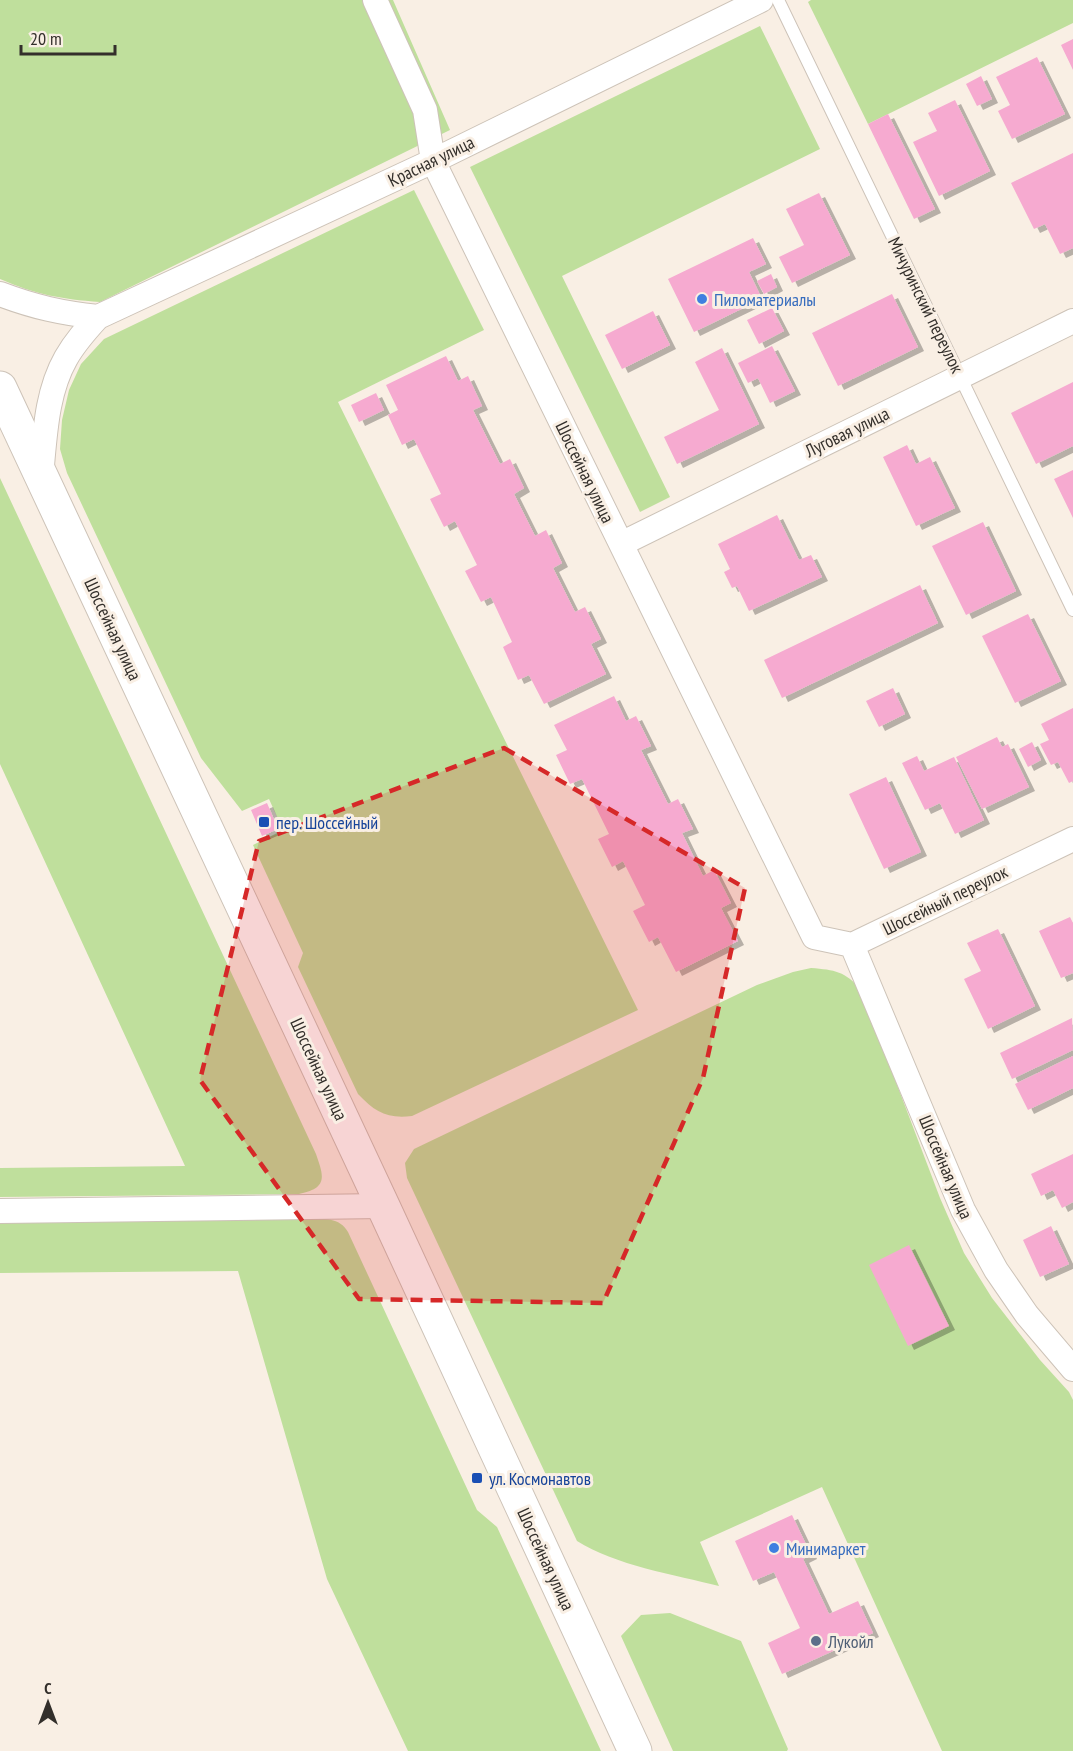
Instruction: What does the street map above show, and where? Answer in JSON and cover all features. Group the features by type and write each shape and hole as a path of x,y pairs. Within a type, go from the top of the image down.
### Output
{"main road":[{"name":"Шоссейная улица","path":"0,388 635,1751"}],"street":[{"name":"Шоссейная улица","path":"375,0 425,110 433,162 814,937 852,945 967,1219 996,1270 1027,1316 1073,1369"},
{"name":"Красная улица","path":"98,317 433,162 761,0"},
{"path":"0,294 58,313 98,317"},
{"path":"41,476 46,421 53,389 65,359 79,338 98,317"},
{"name":"Луговая улица","path":"621,543 1073,321"},
{"name":"Шоссейный переулок","path":"852,945 1073,839"},
{"path":"0,1211 383,1206"}],"lane":[{"name":"Мичуринский переулок","path":"778,0 1073,610"}],"highlighted area":[{"path":"504,748 745,888 703,1078 603,1303 359,1299 200,1080 259,841"}],"green space":[{"path":"0,0 393,0 450,130 100,302 38,293 0,279"},
{"path":"811,0 1073,0 1073,23 868,124 808,2"},
{"path":"760,26 820,149 562,276 670,497 640,512 470,167"},
{"path":"414,190 484,330 338,402 638,1010 412,1116 403,1117 388,1115 376,1110 358,1094 298,967 303,953 253,845 283,830 269,799 242,811 201,758 67,473 60,449 62,420 69,390 81,364 104,339"},
{"path":"0,478 316,1154 321,1169 321,1180 319,1185 308,1192 299,1194 0,1197 0,1168 185,1166 0,764"},
{"path":"811,968 844,975 861,990 940,1198 964,1253 992,1298 1040,1360 1069,1392 1073,1400 1073,1751 942,1751 822,1487 700,1542 719,1586 627,1563 577,1541 407,1178 405,1163 414,1149 757,985"},
{"path":"308,1218 336,1221 348,1232 477,1510 497,1527 601,1751 408,1751 327,1579 238,1271 0,1273 0,1222"},
{"path":"670,1613 741,1641 787,1751 673,1751 621,1636 641,1615"}],"building":[{"path":"1073,39 1073,70 1061,45"},
{"path":"1037,57 1065,114 1012,139 998,111 1010,105 996,77"},
{"path":"981,76 992,99 977,106 966,84"},
{"path":"955,100 990,171 939,196 913,142 937,131 928,113"},
{"path":"888,114 935,209 914,219 868,124"},
{"path":"1073,153 1073,248 1060,254 1045,224 1034,229 1011,183"},
{"path":"819,193 850,255 792,283 779,257 804,245 786,209"},
{"path":"753,238 766,264 749,272 762,299 694,332 668,279"},
{"path":"771,274 777,287 764,294 757,281"},
{"path":"892,294 918,347 838,386 812,333"},
{"path":"772,308 784,331 759,344 747,320"},
{"path":"653,311 670,345 622,369 605,335"},
{"path":"772,346 795,391 770,403 758,378 748,383 738,363"},
{"path":"722,348 759,424 677,464 664,437 719,410 695,362"},
{"path":"446,356 458,381 468,376 482,406 473,410 500,464 510,459 524,488 514,494 535,536 546,530 562,563 553,568 575,612 585,607 601,639 591,644 606,674 544,704 529,675 518,680 503,647 512,642 491,597 481,602 465,571 477,565 455,521 444,527 430,499 441,494 414,439 402,445 388,415 398,410 386,385"},
{"path":"1073,382 1073,446 1036,464 1011,413"},
{"path":"376,393 384,410 359,422 351,405"},
{"path":"907,445 916,464 930,457 955,508 916,526 883,457"},
{"path":"1073,470 1073,518 1054,479"},
{"path":"777,515 799,560 811,555 822,577 749,611 737,586 732,588 724,572 730,569 718,544"},
{"path":"983,522 1016,591 966,615 932,546"},
{"path":"920,585 938,623 782,698 764,660"},
{"path":"1028,614 1061,681 1015,703 982,636"},
{"path":"893,688 905,714 879,727 866,701"},
{"path":"614,696 626,721 636,716 651,746 641,750 668,804 678,799 693,829 682,833 703,876 714,870 731,903 721,908 738,941 676,972 658,937 649,942 633,911 645,905 623,861 612,867 598,839 609,834 582,779 570,784 556,755 567,750 554,725"},
{"path":"1073,708 1073,781 1069,783 1058,762 1051,765 1040,744 1049,740 1041,724"},
{"path":"997,737 1002,747 1008,744 1029,787 982,809 956,757"},
{"path":"1032,742 1041,760 1028,767 1019,749"},
{"path":"917,756 924,771 954,757 984,820 955,834 940,803 925,810 902,763"},
{"path":"886,777 921,852 884,869 849,794"},
{"path":"267,803 278,829 262,836 251,810"},
{"path":"1070,917 1073,923 1073,973 1061,978 1039,931"},
{"path":"998,929 1035,1006 988,1029 964,979 981,971 967,943"},
{"path":"1072,1018 1073,1050 1012,1079 1000,1053"},
{"path":"1073,1056 1073,1088 1028,1110 1015,1084"},
{"path":"1073,1154 1073,1202 1062,1208 1053,1190 1041,1196 1031,1174"},
{"path":"1051,1226 1069,1264 1040,1277 1023,1240"},
{"path":"909,1245 949,1326 908,1346 869,1265"},
{"path":"792,1515 811,1555 803,1559 829,1614 858,1601 873,1633 782,1674 768,1643 800,1628 774,1572 753,1581 735,1541"}],"place":[{"name":"Пиломатериалы","path":"702,299"},
{"name":"пер. Шоссейный","path":"264,822"},
{"name":"ул. Космонавтов","path":"477,1478"},
{"name":"Минимаркет","path":"774,1548"},
{"name":"Лукойл","path":"816,1641"}]}
